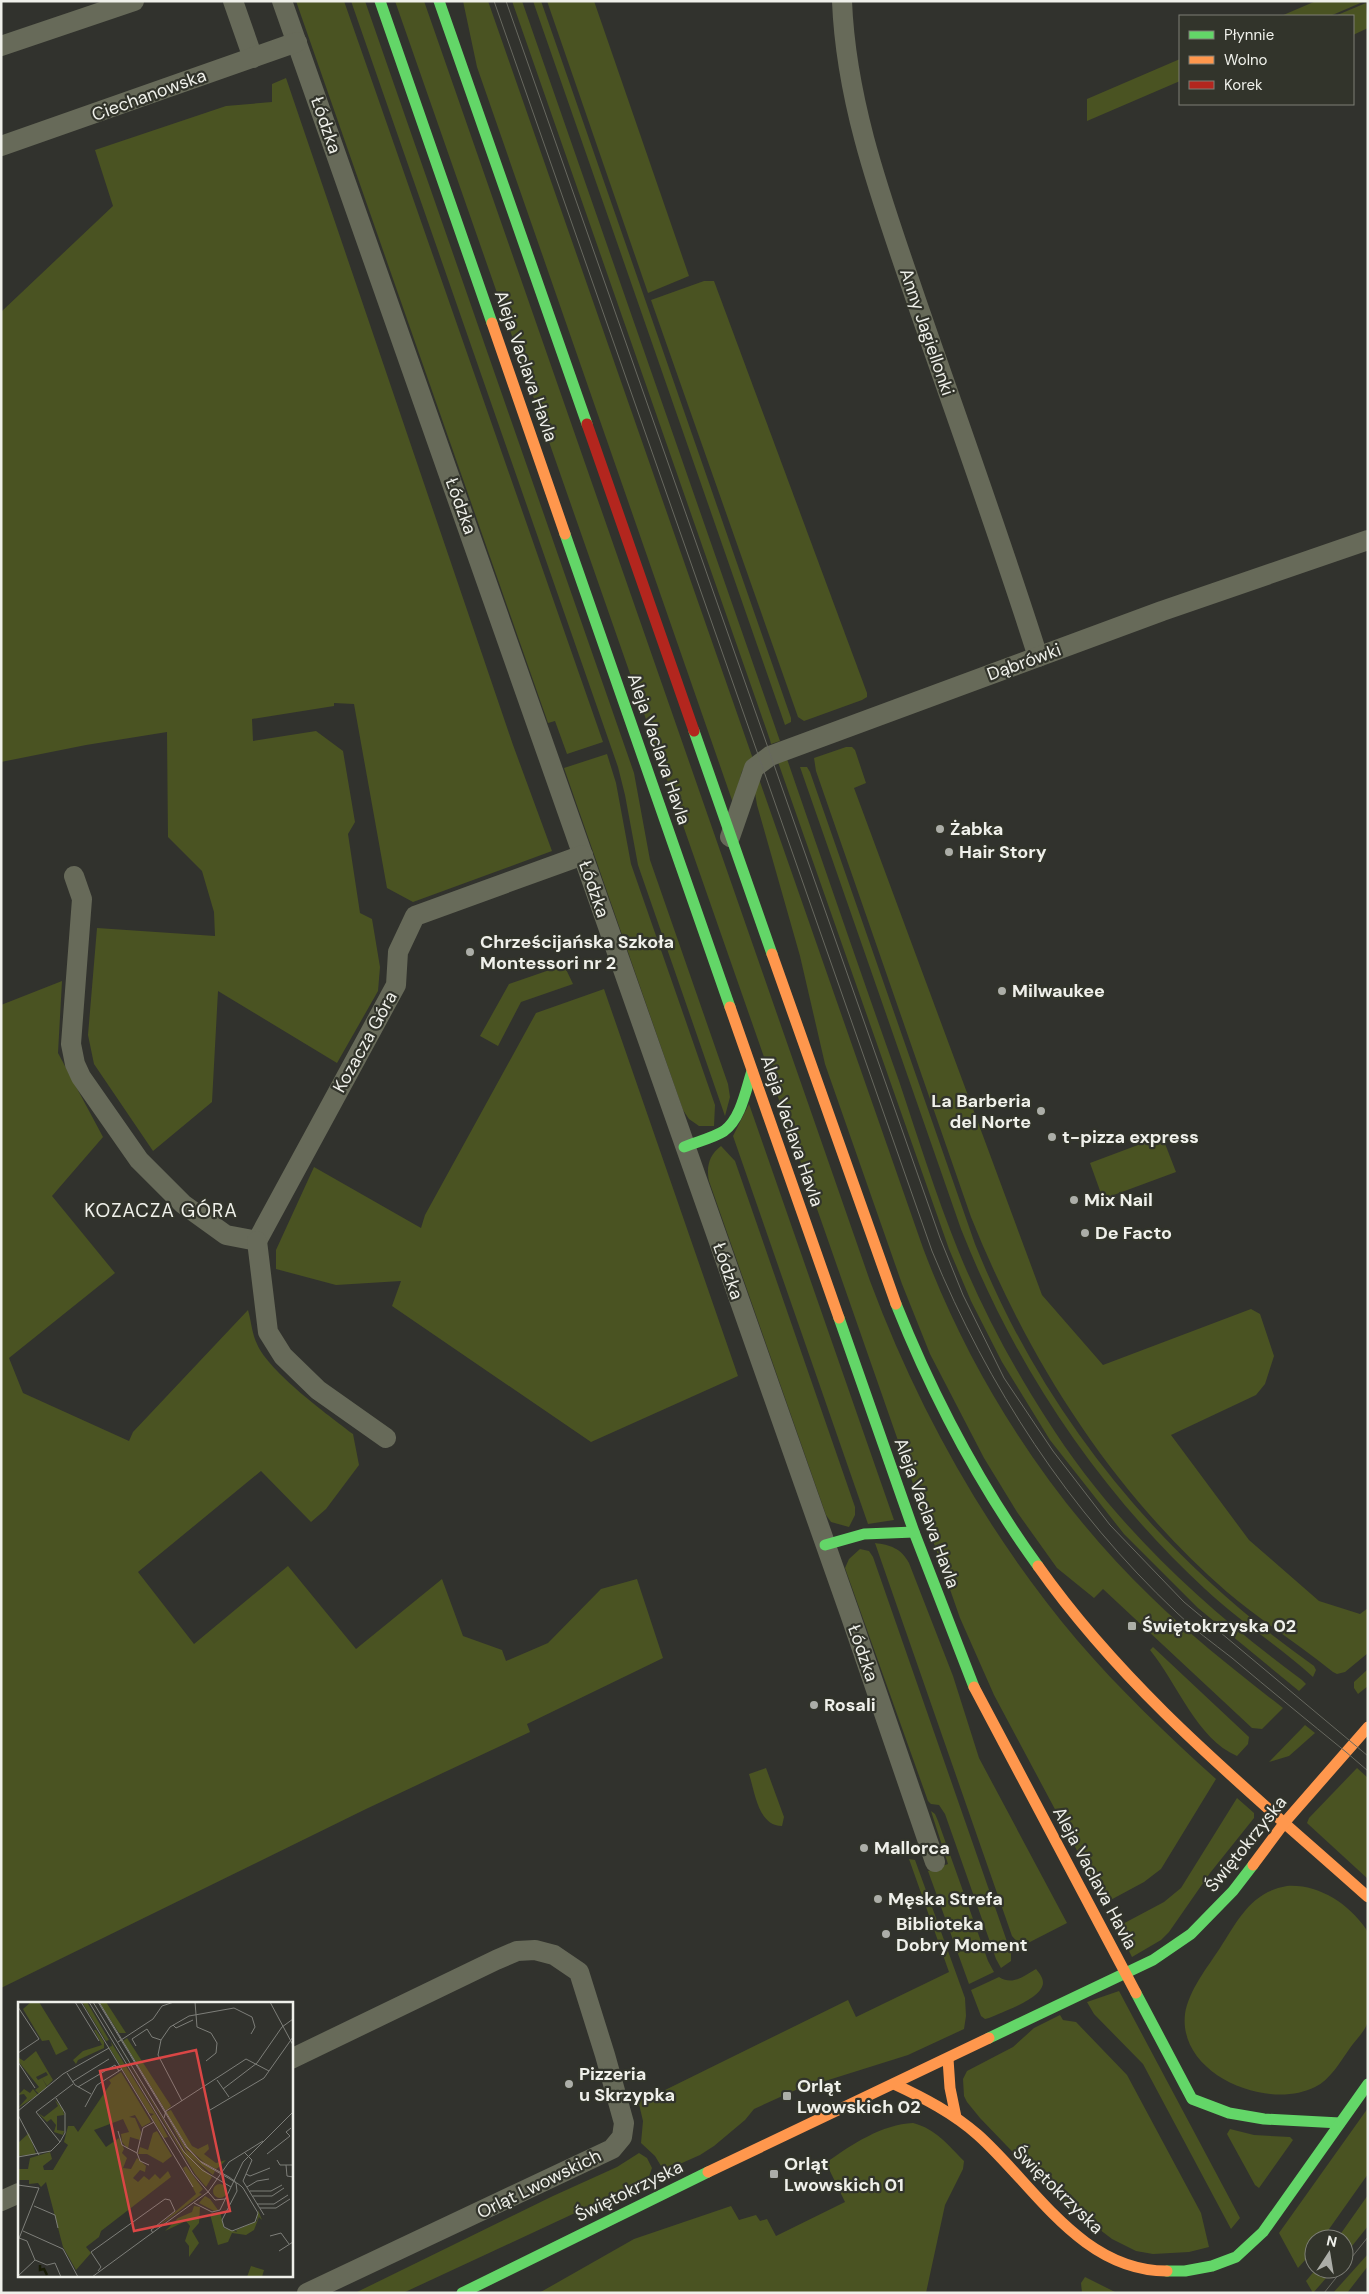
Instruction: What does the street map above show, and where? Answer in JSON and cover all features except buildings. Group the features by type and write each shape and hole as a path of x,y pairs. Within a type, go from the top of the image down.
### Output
{"main road":[{"name":"Aleja Vaclava Havla","path":"380,1 914,1532 971,1681 1192,2099 1229,2112 1264,2119 1340,2122"},
{"path":"439,1 885,1278 916,1356 946,1418 983,1484 1022,1544 1065,1602 1108,1654 1162,1710 1368,1897"},
{"path":"684,1147 724,1131 729,1127 738,1110 752,1071"},
{"path":"825,1545 864,1534 914,1532"},
{"name":"Świętokrzyska","path":"462,2293 658,2196 1153,1960 1191,1934 1234,1891 1285,1822 1368,1727"},
{"path":"948,2059 950,2088 956,2117"},
{"name":"Świętokrzyska","path":"894,2084 926,2099 956,2117 979,2136 1075,2235 1119,2263 1154,2271 1185,2271 1203,2268 1236,2257 1263,2232 1368,2084"}],"street":[{"path":"1,46 134,1"},
{"path":"233,1 253,58"},
{"name":"Łódzka","path":"282,1 935,1862"},
{"name":"Anny Jagiellonki","path":"842,1 844,35 858,112 880,198 981,484 1038,657"},
{"name":"Ciechanowska","path":"1,146 296,42"},
{"name":"Dąbrówki","path":"730,837 754,768 788,748 1162,611 1368,540"},
{"name":"Kozacza Góra","path":"256,1241 396,985 398,952 415,916 583,855"},
{"path":"74,876 82,899 71,1044 75,1064 81,1077 139,1160 183,1204 226,1235 256,1241 268,1332 273,1340 284,1356 307,1381 386,1438"},
{"name":"Orląt Lwowskich","path":"292,2059 496,1960 517,1951 535,1950 554,1955 579,1972 624,2124 622,2137 612,2149 307,2293"},
{"path":"1,2201 18,2193"}],"green space":[{"path":"296,1 344,1 603,742 567,754 555,721 548,723"},
{"path":"351,1 365,1 634,773 650,860 728,1084 730,1097 725,1116 638,865 618,767"},
{"path":"395,1 424,1 870,1281 910,1377 958,1470 985,1514 1044,1599 1110,1677 1216,1779 1161,1869 1144,1882 1105,1903 994,1695 960,1618"},
{"path":"463,1 488,1 753,759 742,771 733,803 477,67"},
{"path":"512,1 522,1 780,741 771,744"},
{"path":"533,1 541,1 791,718 791,722 785,725"},
{"path":"547,1 594,1 689,276 648,293"},
{"path":"1316,1 1365,1 1332,15 1283,15"},
{"path":"1366,3 1368,28 1354,35 1354,15 1337,15"},
{"path":"1179,59 1179,81 1087,121 1087,99"},
{"path":"286,78 513,745 552,851 413,902 387,888 354,704 334,703 334,706 252,719 253,741 316,731 343,751 355,822 348,834 360,913 372,919 380,967 378,991 337,1063 218,991 212,1102 153,1151 94,1064 88,1035 97,928 215,936 214,912 202,871 168,837 167,732 86,745 1,762 1,312 113,206 95,150 226,106 272,102 272,84"},
{"path":"704,281 714,281 867,693 867,697 862,700 804,721 798,717 651,300"},
{"path":"846,747 852,747 855,750 866,783 854,788 1042,1295 1103,1365 1251,1309 1260,1314 1274,1356 1265,1384 1256,1395 1171,1435 1249,1540 1319,1601 1360,1614 1368,1608 1368,1653 1345,1672 1337,1674 1333,1672 1253,1613 1185,1553 1146,1511 1077,1420 1046,1371 1019,1321 971,1217 816,771 814,758"},
{"path":"607,754 616,783 631,864 715,1105 714,1126 699,1126 689,1119 683,1110 564,768"},
{"path":"787,759 950,1229 987,1315 1021,1378 1072,1456 1130,1528 1195,1593 1265,1652 1302,1680 1306,1684 1299,1691 1198,1608 1124,1534 1050,1440 1002,1362 971,1301 949,1249 778,762"},
{"path":"800,767 807,767 810,772 975,1244 1003,1308 1036,1368 1073,1426 1113,1480 1158,1531 1206,1579 1258,1624 1314,1666 1316,1670 1313,1677 1218,1601 1166,1550 1129,1510 1095,1467 1033,1377 983,1280 961,1229"},
{"path":"759,779 923,1248 965,1344 1017,1434 1047,1478 1079,1519 1114,1559 1182,1626 1283,1708 1262,1729 1252,1728 1103,1589 1094,1598 1057,1568 1017,1512 984,1458 930,1354 902,1284 825,1064 800,956 757,805 755,793"},
{"path":"564,965 573,984 521,1002 498,1046 480,1036 509,984"},
{"path":"62,981 58,1053 103,1137 52,1196 115,1273 9,1358 23,1393 129,1441 133,1432 248,1310 257,1344 274,1367 300,1392 353,1434 359,1465 326,1509 311,1522 261,1471 138,1572 194,1644 288,1566 356,1649 442,1579 463,1636 502,1650 506,1661 548,1643 601,1589 637,1579 663,1658 527,1724 530,1732 366,1809 1,1988 1,1005"},
{"path":"604,989 738,1376 591,1442 392,1306 401,1281 336,1285 276,1269 276,1250 314,1167 421,1228 425,1215 536,1013"},
{"path":"749,1104 894,1520 868,1524 733,1136"},
{"path":"1162,1136 1176,1172 1103,1199 1090,1163"},
{"path":"721,1146 735,1161 855,1507 855,1515 849,1527 831,1522 826,1515 709,1181 709,1162"},
{"path":"875,1543 895,1548 909,1563 953,1676 979,1758 1067,1923 1030,1942 1019,1944 1012,1936"},
{"path":"860,1549 869,1551 873,1557 1011,1953 1011,1961 1001,1968 996,1959 945,1814 939,1805 931,1804 928,1801 845,1568 849,1559"},
{"path":"1153,1647 1249,1737 1248,1744 1237,1756 1223,1748 1199,1724 1150,1650"},
{"path":"1368,1669 1368,1686 1358,1694 1354,1688 1354,1682"},
{"path":"1305,1725 1315,1733 1289,1756 1269,1762"},
{"path":"766,1768 784,1817 782,1826 774,1825 763,1814 753,1790 749,1774"},
{"path":"1357,1768 1368,1778 1368,1879 1307,1823 1309,1818"},
{"path":"1237,1798 1254,1813 1254,1818 1210,1873 1169,1932 1161,1940 1132,1957 1117,1927 1164,1902 1181,1888"},
{"path":"931,1811 935,1814 938,1821 988,1961 994,1972 969,1984 928,1871 948,1864"},
{"path":"909,1859 915,1860 965,1998 966,2016 964,2029 908,2055 822,2082 820,2079 754,2109 745,2120 714,2146 700,2155 664,2171 655,2156 641,2143 643,2121 638,2100 658,2091 659,2093 848,2000 856,2017 949,1972"},
{"path":"1287,1886 1310,1888 1331,1897 1350,1911 1366,1929 1368,1933 1368,2016 1364,2030 1325,2080 1315,2087 1296,2093 1274,2094 1251,2091 1230,2082 1211,2070 1196,2055 1187,2036 1185,2014 1190,1996 1199,1980 1247,1909 1264,1894"},
{"path":"1036,1969 1042,1977 1043,1983 1041,1989 1029,2000 989,2018 985,2019 981,2016 971,1990 999,1977 1009,1981 1018,1979"},
{"path":"1119,1991 1240,2218 1231,2229 1143,2064 1094,2014 1087,2002"},
{"path":"1060,2015 1063,2020 1076,2022 1127,2075 1201,2213 1209,2247 1189,2252 1153,2254 1136,2251 1112,2239 1053,2194 967,2102 964,2096 963,2079 967,2071 1013,2047 1034,2028"},
{"path":"1368,2108 1368,2174 1329,2229 1304,2229 1304,2261 1298,2268 1279,2233"},
{"path":"913,2123 935,2133 964,2161 963,2169 945,2205 926,2293 539,2293 634,2239 731,2206 739,2220 756,2215 760,2221 767,2219 776,2236 845,2202 826,2163 846,2149 879,2131 902,2124"},
{"path":"1230,2129 1254,2135 1290,2137 1293,2140 1259,2188 1255,2185 1227,2134"},
{"path":"639,2153 647,2158 652,2168 648,2179 403,2293 355,2293 553,2196 617,2167"},
{"path":"1368,2195 1368,2226 1354,2244 1354,2229 1344,2229"},
{"path":"1368,2254 1368,2266 1347,2293 1333,2293 1346,2279 1354,2279 1354,2270"},
{"path":"1085,2277 1117,2293 1082,2293 1081,2283"},
{"path":"1308,2279 1325,2279 1313,2293 1306,2281"}],"tram line":[{"path":"494,1 932,1251 954,1301 979,1351 1035,1445 1101,1532 1137,1573 1203,1636 1368,1771"},
{"path":"506,1 940,1238 963,1295 1004,1378 1053,1451 1110,1525 1184,1602 1368,1756"},
{"path":"1354,2254 1368,2237"},
{"path":"1324,2293 1335,2279"}],"traffic: fast":[{"path":"380,1 492,323"},
{"path":"439,1 587,424"},
{"path":"565,534 730,1007"},
{"path":"694,731 772,954"},
{"path":"684,1147 715,1136 730,1126 739,1111 752,1071"},
{"path":"896,1304 926,1373 959,1440 1016,1535 1038,1566"},
{"path":"839,1318 914,1532 974,1687"},
{"path":"825,1545 864,1534 914,1532"},
{"path":"989,2038 1153,1960 1191,1934 1233,1891 1253,1865"},
{"path":"1136,1993 1192,2099 1229,2113 1264,2119 1340,2123"},
{"path":"1167,2271 1185,2271 1212,2266 1236,2257 1263,2232 1368,2084"},
{"path":"462,2293 708,2172"}],"traffic: slow":[{"path":"492,323 565,534"},
{"path":"772,954 896,1304"},
{"path":"730,1007 839,1318"},
{"path":"1038,1566 1073,1613 1151,1700 1193,1741 1368,1897"},
{"path":"974,1687 1136,1993"},
{"path":"1253,1865 1285,1822 1368,1727"},
{"path":"708,2172 989,2038"},
{"path":"948,2059 950,2088 956,2117"},
{"path":"894,2084 938,2107 978,2135 1040,2200 1084,2241 1109,2257 1137,2267 1167,2271"}],"traffic: jam":[{"path":"587,424 694,731"}],"place":[{"name":"Żabka","path":"940,829"},
{"name":"Hair Story","path":"949,852"},
{"name":"Chrześcijańska Szkoła Montessori nr 2","path":"470,952"},
{"name":"Milwaukee","path":"1002,991"},
{"name":"La Barberia del Norte","path":"1041,1111"},
{"name":"t-pizza express","path":"1052,1137"},
{"name":"Mix Nail","path":"1074,1200"},
{"name":"De Facto","path":"1085,1233"},
{"name":"Świętokrzyska 02","path":"1132,1626"},
{"name":"Rosali","path":"814,1705"},
{"name":"Mallorca","path":"864,1848"},
{"name":"Męska Strefa","path":"878,1899"},
{"name":"Biblioteka Dobry Moment","path":"886,1934"},
{"name":"Pizzeria u Skrzypka","path":"569,2084"},
{"name":"Orląt Lwowskich 02","path":"787,2096"},
{"name":"Orląt Lwowskich 01","path":"774,2174"}],"district":[{"name":"KOZACZA GÓRA","path":"161,1210"}]}
